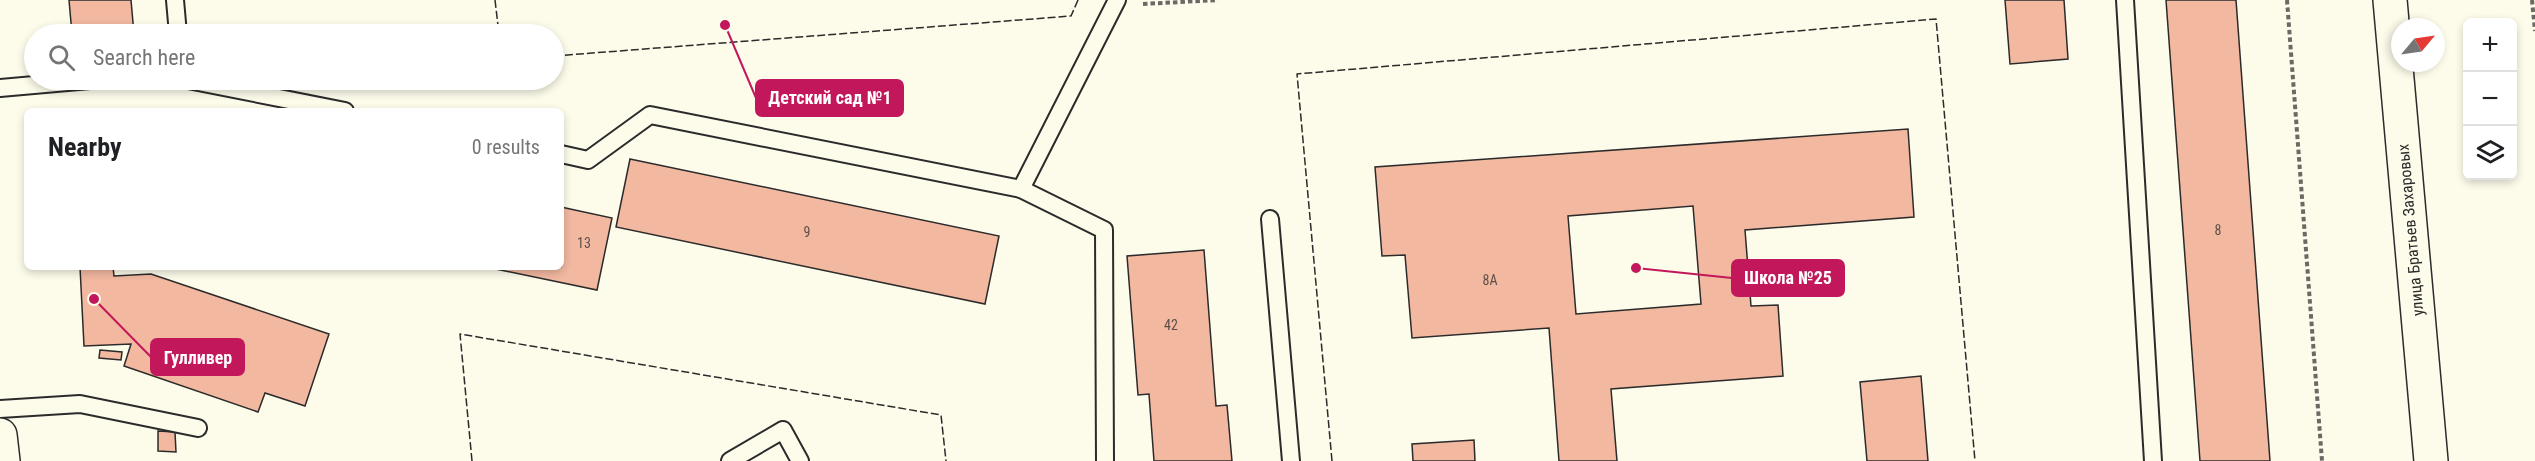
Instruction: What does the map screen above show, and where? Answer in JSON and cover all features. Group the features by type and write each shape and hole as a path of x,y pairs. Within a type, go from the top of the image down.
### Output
{"main road":[{"name":"улица Братьев Захаровых","path":"2390,0 2431,461"},
{"path":"0,435 3,461"}],"lane":[{"path":"175,0 177,24"},
{"path":"2125,0 2153,461"},
{"path":"1021,189 1116,3"},
{"path":"0,88 24,86"},
{"path":"239,90 330,108"},
{"path":"564,155 588,160 650,115 1021,189 1104,230 1105,461"},
{"path":"1270,219 1291,461"},
{"path":"0,409 80,404 198,428"},
{"path":"730,461 783,430 800,461"}],"path":[{"path":"1116,3 1218,0"},
{"path":"2287,0 2322,461"},
{"path":"2532,0 2535,31"}],"building":[{"path":"69,0 131,0 133,24 71,24"},
{"path":"2005,0 2064,0 2068,59 2010,64"},
{"path":"2166,0 2236,0 2270,461 2200,461"},
{"path":"1908,129 1914,217 1745,230 1751,306 1778,305 1783,376 1611,389 1617,461 1559,461 1549,328 1412,338 1405,255 1382,256 1375,167","holes":["1693,206 1701,304 1576,314 1568,216"]},
{"path":"630,159 999,236 985,304 616,227"},
{"path":"564,208 612,218 597,290 500,270 564,270"},
{"path":"1204,250 1216,406 1227,405 1232,461 1154,461 1149,394 1138,395 1127,256"},
{"path":"80,270 113,270 114,276 151,274 329,334 305,406 265,393 258,412 124,366 131,344 84,346"},
{"path":"100,350 122,352 121,360 99,358"},
{"path":"1921,376 1928,461 1867,461 1860,382"},
{"path":"158,431 175,432 176,452 158,451"},
{"path":"1474,440 1475,461 1413,461 1412,444"}],"fence":[{"path":"495,0 498,24"},
{"path":"564,55 1071,16 1078,0"},
{"path":"1332,461 1297,74 1936,19 1975,461"},
{"path":"472,461 460,334 941,415 946,461"}],"place":[{"name":"Детский сад №1","path":"725,25"},
{"name":"Школа №25","path":"1636,268"},
{"name":"Гулливер","path":"94,299"}]}
